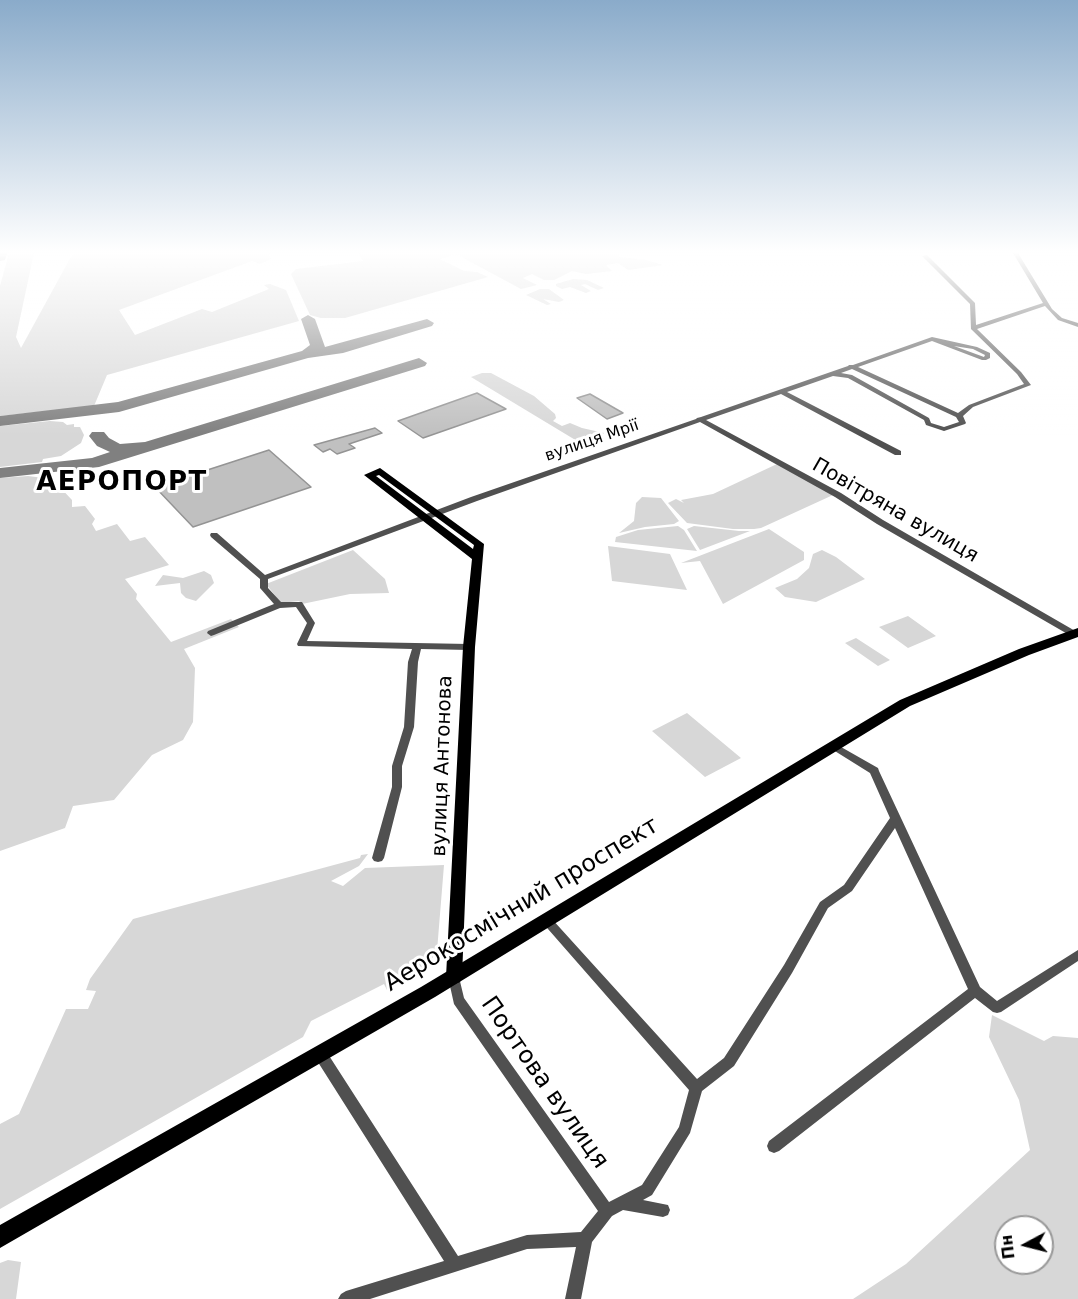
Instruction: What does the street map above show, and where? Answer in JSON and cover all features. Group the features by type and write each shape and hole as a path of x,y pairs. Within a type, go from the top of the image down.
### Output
{"highway":[{"name":"Аерокосмічний проспект","path":"0,1238 454,977 905,703 1024,652 1076,633"}],"main road":[{"path":"381,471 439,512 479,544 478,558 369,475 381,471"},
{"name":"вулиця Антонова","path":"454,977 469,648 478,558"}],"street":[{"path":"959,416 971,406 1028,385 1019,372 973,328 973,314"},
{"path":"973,328 1017,314"},
{"path":"1055,314 1078,325"},
{"path":"932,339 975,348 988,354 987,358 984,359 932,339"},
{"name":"вулиця Мрії","path":"264,578 439,512 932,339"},
{"path":"830,374 850,376 927,419 928,424 944,429 963,423 959,416 851,366"},
{"path":"780,391 898,453"},
{"name":"Повітряна вулиця","path":"699,419 838,495 880,522 1076,633"},
{"path":"214,535 264,578 264,588 279,605"},
{"path":"211,633 279,605 300,604 311,623 301,644 469,648"},
{"path":"378,858 397,787 397,766 409,727 413,662 417,647"},
{"path":"834,746 874,771 975,991 997,1008 1078,955"},
{"path":"573,1299 585,1239 607,1211 647,1190 685,1129 696,1088 729,1062 788,969 824,905 848,888 895,820"},
{"path":"547,921 696,1088"},
{"name":"Портова вулиця","path":"454,977 458,1000 607,1211"},
{"path":"774,1146 975,991"},
{"path":"321,1055 455,1265"},
{"path":"622,1203 663,1210"},
{"path":"346,1299 527,1242 585,1239"}],"shaded area":[{"path":"0,314 21,314 16,337 21,348 40,314 121,314 135,335 190,314 296,314 299,321 107,375 94,406 0,416"},
{"path":"360,314 345,318 321,318 310,315"},
{"path":"491,373 534,396 555,414 556,418 553,421 562,426 570,423 604,433 587,447 471,377"},
{"path":"50,421 80,427 84,435 81,443 61,456 43,459 42,462 0,467 0,426"},
{"path":"777,464 833,495 761,528 754,529 733,529 687,523 668,503 676,499 684,503 681,500 713,494"},
{"path":"28,476 52,479 52,483 56,483 72,500 72,507 85,506 95,519 92,524 96,531 117,524 130,541 145,537 169,565 125,579 137,594 136,599 171,642 231,619 239,627 184,649 195,668 193,722 183,740 152,755 114,800 73,806 65,828 0,851 0,478"},
{"path":"642,497 661,498 679,521 674,524 619,533 634,521 636,503"},
{"path":"678,526 684,530 697,551 615,542 616,537 638,530"},
{"path":"694,526 750,531 700,550 687,529"},
{"path":"769,529 804,552 804,560 723,604 700,561 681,563"},
{"path":"608,546 670,554 687,590 612,581"},
{"path":"353,550 385,579 389,593 350,594 302,604 299,601 281,603 266,584"},
{"path":"822,550 836,557 865,579 816,602 785,597 775,588 797,579 809,568 813,554"},
{"path":"204,571 211,575 214,583 196,601 186,598 181,593 180,583 155,586 163,575 183,578"},
{"path":"908,616 936,636 908,648 879,627"},
{"path":"856,638 890,660 878,666 845,643"},
{"path":"687,713 741,758 705,777 652,731"},
{"path":"368,854 359,866 331,881 343,886 365,868 444,865 437,951 427,966 416,975 387,990 384,984 311,1021 303,1037 0,1209 0,1124 19,1114 66,1009 88,1009 96,991 86,990 90,979 133,919"},
{"path":"992,1015 1044,1041 1053,1036 1078,1038 1078,1299 853,1299 906,1264 1030,1150 1019,1100 989,1037"},
{"path":"8,1260 21,1262 16,1299 0,1299 0,1263"}],"building":[{"path":"477,393 506,409 423,438 398,421"},
{"path":"590,394 623,413 607,419 577,398"},
{"path":"375,428 382,433 349,444 355,448 337,454 330,449 323,452 314,445"},
{"path":"269,450 311,487 193,527 155,487"}],"taxiway":[{"path":"307,354 317,349 318,345 308,319"},
{"path":"307,354 338,350 427,323"},
{"path":"0,421 119,407 307,354"},
{"path":"98,436 103,442 117,449 147,447 419,363"},
{"path":"0,473 93,463 131,452"}],"district":[{"name":"АЕРОПОРТ","path":"122,483"}]}
